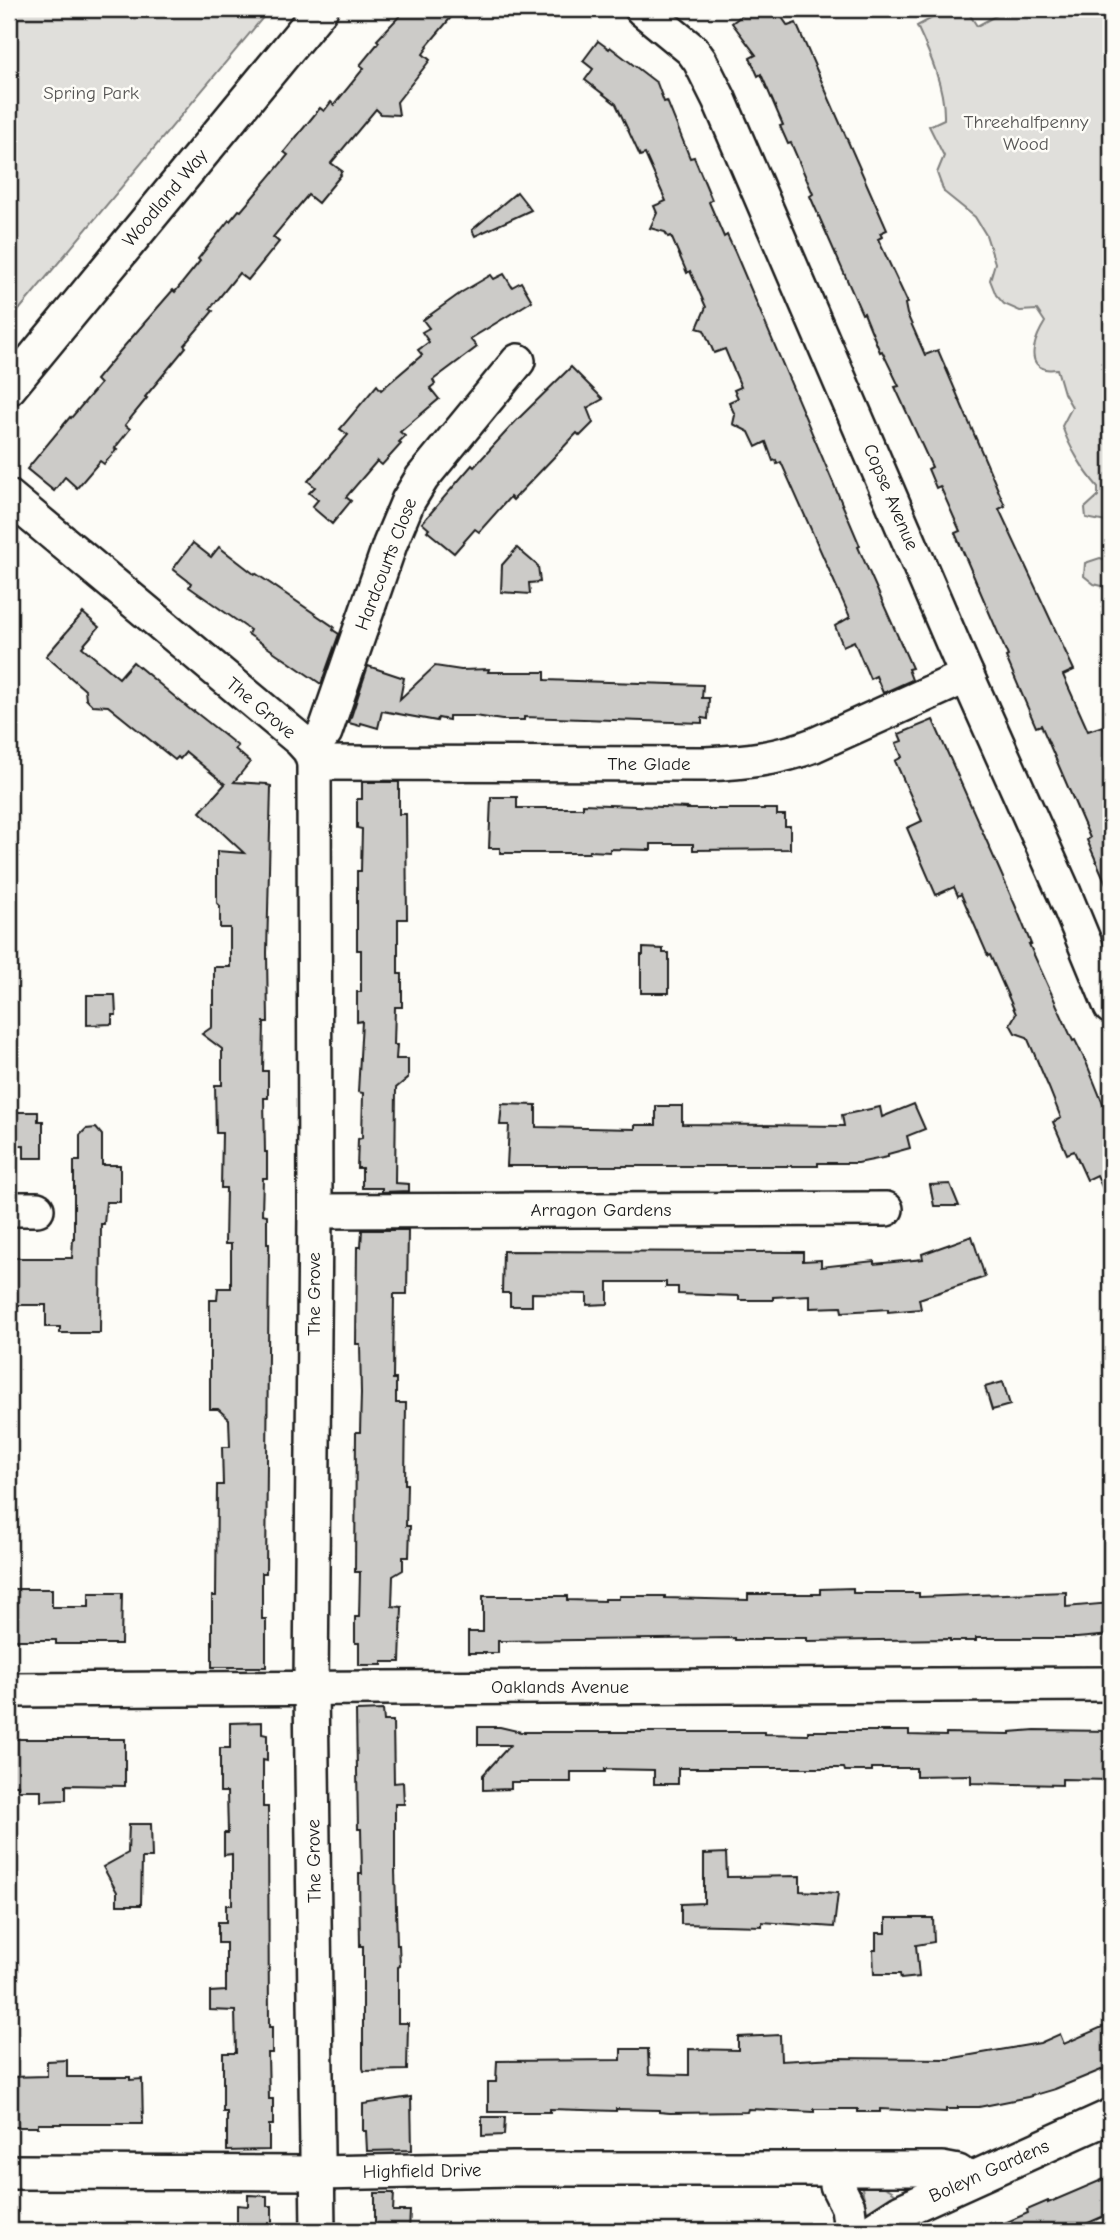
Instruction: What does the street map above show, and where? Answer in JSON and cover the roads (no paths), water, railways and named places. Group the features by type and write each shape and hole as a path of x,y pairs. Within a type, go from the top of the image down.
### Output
{"street":[{"name":"Woodland Way","path":"9,388 321,9"},
{"name":"Copse Avenue","path":"642,9 684,41 700,61 1064,893 1111,1007"},
{"name":"Hardcourts Close","path":"312,757 325,732 390,544 408,501 422,478 518,361"},
{"name":"The Grove","path":"9,497 281,723 312,757 315,1211 311,1688 318,2231"},
{"name":"The Glade","path":"312,757 706,764 750,761 787,755 814,745 967,676"},
{"name":"Arragon Gardens","path":"315,1211 886,1209"},
{"name":"Oaklands Avenue","path":"9,1690 1111,1684"},
{"name":"Boleyn Gardens","path":"870,2231 901,2211 1111,2116"},
{"path":"836,2169 837,2185 848,2207 851,2231"},
{"name":"Highfield Drive","path":"9,2172 951,2169 968,2180"}],"park label":[{"name":"Spring Park","path":"91,93"},
{"name":"Threehalfpenny Wood","path":"1026,133"}]}
